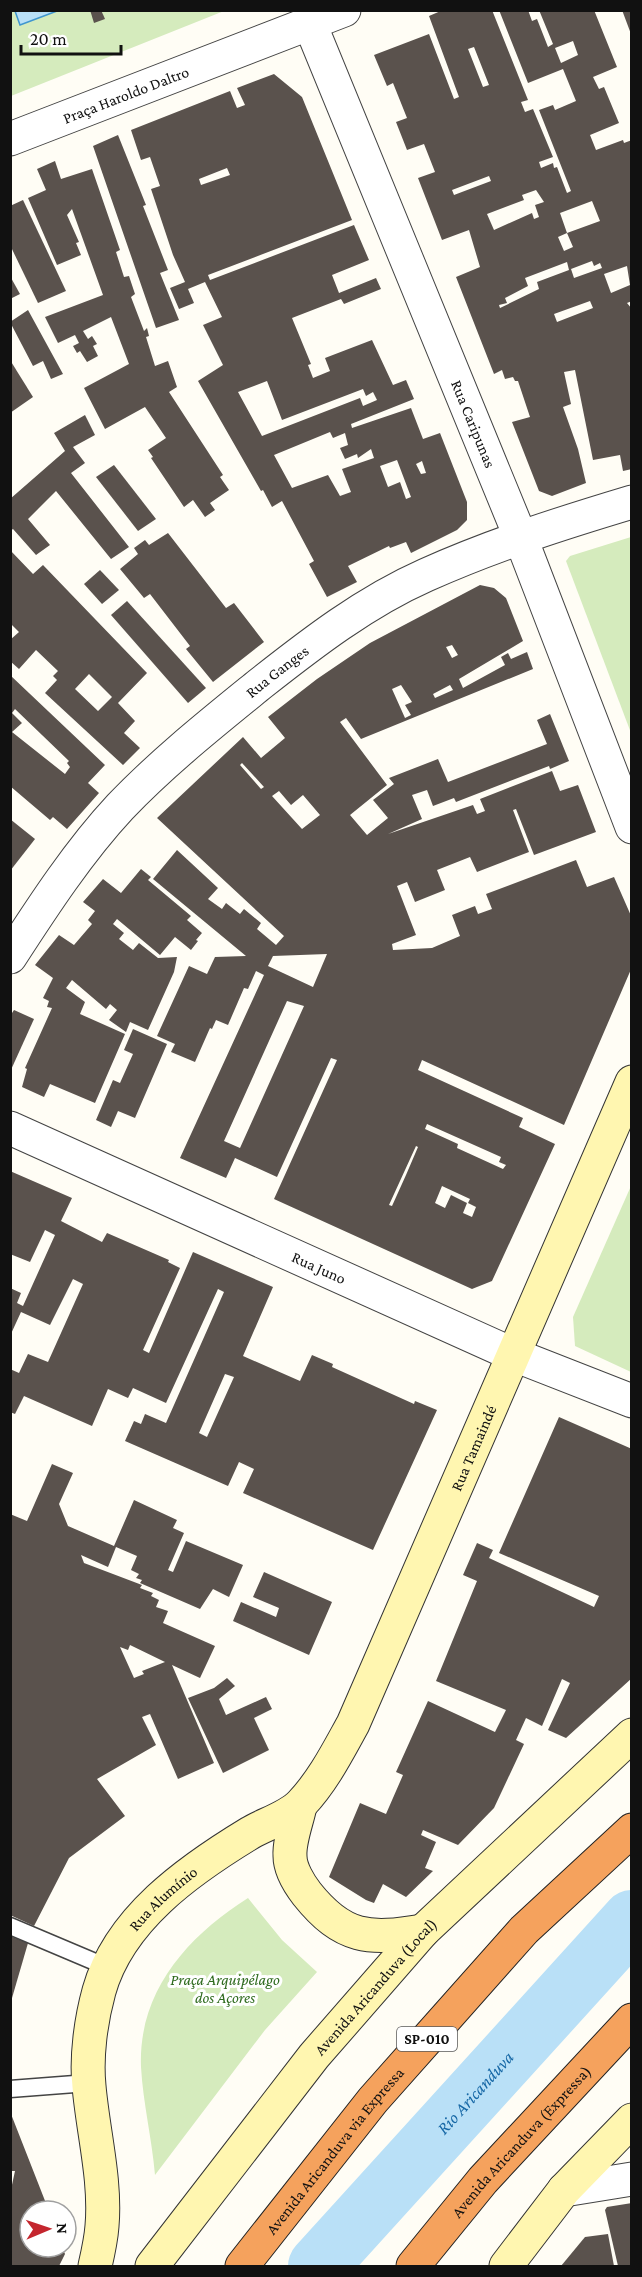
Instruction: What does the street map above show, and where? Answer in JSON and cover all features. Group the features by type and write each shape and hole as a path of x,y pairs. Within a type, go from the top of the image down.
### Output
{"highway":[{"name":"Avenida Aricanduva via Expressa","path":"242,2266 373,2100 516,1939 632,1830"},
{"name":"Avenida Aricanduva (Expressa)","path":"413,2266 483,2180 632,2020"}],"street":[{"name":"Praça Haroldo Daltro","path":"10,139 308,17 344,10"},
{"name":"Rua Caripunas","path":"308,17 520,536 632,827"},
{"name":"Rua Ganges","path":"10,957 32,923 119,809 202,731 291,659 363,609 425,575 520,536 632,502"},
{"name":"Rua Tamaindé","path":"300,1806 326,1770 353,1724 632,1082"},
{"name":"Rua Juno","path":"10,1128 512,1354 632,1401"},
{"name":"Avenida Aricanduva (Local)","path":"152,2266 314,2056 423,1931 632,1735"},
{"path":"300,1806 290,1857 300,1884 321,1911 350,1932 384,1937 423,1931"},
{"name":"Rua Alumínio","path":"95,2266 102,2225 101,2195 88,2083 91,2035 99,1992 107,1967 129,1931 161,1897 209,1860 300,1806"},
{"path":"506,2266 564,2190 632,2120"},
{"path":"564,2190 632,2179"}],"lane":[{"path":"10,1926 107,1967"},
{"path":"10,2089 88,2083"}],"green space":[{"path":"11,11 224,11 11,96"},
{"path":"632,537 631,733 566,561 570,556"},
{"path":"631,1186 631,1372 575,1346 573,1317"},
{"name":"Praça Arquipélago dos Açores","path":"248,1898 282,1940 317,1972 265,2030 155,2175 141,2067 142,2039 148,2014 171,1968 187,1948 226,1913"}],"water":[{"path":"15,11 57,11 20,25"}],"building":[{"path":"90,10 101,10 105,19 94,23"},
{"path":"443,10 492,10 528,100 521,102 525,112 533,109 553,157 539,162 541,168 553,163 554,168 557,167 567,193 571,191 539,110 553,105 555,110 576,101 563,69 528,83 499,10 528,10 532,21 537,19 548,47 553,44 539,10 594,10 617,67 593,77 599,89 604,87 619,123 590,135 596,150 623,140 624,143 632,140 632,301 627,303 632,309 632,469 623,471 620,455 593,460 575,370 564,372 571,404 563,407 578,449 586,483 552,496 539,491 512,422 530,417 518,381 515,381 513,377 505,379 502,370 494,374 456,277 480,267 469,230 442,240 418,178 435,172 424,144 407,150 396,122 407,118 393,83 387,86 374,55 429,34 454,99 459,97 429,16","holes":["573,41 578,55 561,63 555,48","474,47 489,85 483,87 468,49","489,176 491,181 454,195 452,190","536,190 544,202 535,205 539,217 534,219 532,213 494,230 487,214 524,200 522,195","592,201 600,221 567,233 560,213","567,233 573,247 564,251 558,237","592,261 594,266 600,263 602,268 574,278 571,269","567,262 569,270 537,282 539,289 500,308 499,305 507,303 505,298 528,286 525,278","627,266 630,285 611,293 604,274","590,301 593,308 557,322 554,314"]},
{"path":"622,10 632,10 632,34 631,34"},
{"path":"274,74 302,97 352,220 208,275 210,280 354,225 369,260 332,275 339,293 376,278 381,289 344,304 341,299 292,318 311,364 308,365 313,378 330,371 325,358 372,340 393,385 406,380 414,399 351,424 352,428 411,408 423,439 440,433 467,502 467,520 457,530 411,553 406,542 390,548 389,546 348,566 357,582 327,597 309,564 314,561 282,501 272,507 198,381 223,365 203,325 222,317 205,282 188,289 194,303 179,309 170,288 185,282 173,255 151,189 160,186 150,157 141,160 131,130 230,91 237,108 245,105 237,88","holes":["227,168 230,175 201,185 199,179","267,381 282,420 363,389 366,396 373,392 377,400 363,406 360,398 262,436 238,392","330,432 333,438 345,433 348,445 340,448 345,459 357,454 358,458 371,449 374,458 342,469 351,492 340,496 328,475 292,488 274,455","397,460 411,497 406,499 400,482 388,487 380,466","422,461 426,473 421,474 416,464"]},
{"path":"118,135 146,205 143,206 168,270 160,273 179,320 156,328 93,146"},
{"path":"55,161 61,179 92,169 120,250 116,252 124,277 129,276 135,294 131,297 144,331 147,328 149,336 146,337 155,366 168,361 177,387 169,392 223,475 220,477 229,490 210,503 215,510 205,517 193,500 184,507 151,458 153,457 148,450 166,438 145,407 105,429 84,388 129,364 111,317 83,331 88,339 92,336 97,344 93,346 98,356 87,362 80,351 77,353 73,346 79,343 75,335 58,343 45,317 103,295 72,209 67,215 79,242 76,243 81,255 57,265 28,198 46,190 37,169"},
{"path":"23,200 66,291 38,303 10,245 10,206"},
{"path":"10,276 20,294 10,299"},
{"path":"28,310 63,374 51,379 43,361 33,366 10,322"},
{"path":"10,360 33,397 10,413"},
{"path":"85,415 95,435 73,447 85,463 71,473 129,547 111,559 56,491 28,519 50,545 36,555 13,529 10,531 10,499 65,451 54,433"},
{"path":"114,465 156,519 138,531 96,477"},
{"path":"168,533 226,608 234,603 264,642 213,682 186,649 190,646 150,594 144,598 120,569 138,554 134,548 145,540 149,545"},
{"path":"10,550 33,574 43,565 147,673 118,703 135,721 124,733 140,748 123,765 45,693 57,680 53,676 58,671 36,650 19,669 10,661 10,640 19,632 10,623","holes":["89,674 112,697 98,711 75,689"]},
{"path":"100,570 119,590 102,604 84,584"},
{"path":"480,585 494,588 506,598 523,641 459,679 463,688 505,665 501,657 508,653 511,659 527,652 533,669 361,739 346,718 340,722 387,785 350,815 367,835 388,818 373,800 394,784 389,778 438,759 448,782 547,744 537,720 550,714 569,761 550,769 549,766 456,802 454,798 433,806 427,790 412,795 422,819 388,834 473,805 477,814 485,811 480,799 552,771 560,791 578,785 596,832 534,855 516,809 513,810 529,852 477,872 470,857 437,870 445,890 415,902 407,882 397,886 416,935 392,944 393,950 432,948 460,936 452,915 475,906 478,914 492,909 486,894 576,860 587,887 614,877 632,918 632,967 564,1125 422,1060 418,1070 523,1118 519,1127 555,1144 492,1281 472,1289 274,1199 337,1060 331,1058 277,1177 235,1158 226,1178 180,1158 264,975 256,971 248,989 244,988 228,1025 216,1020 195,1062 171,1052 175,1044 157,1036 189,966 207,974 215,957 246,956 153,879 177,850 218,888 208,899 222,909 226,903 240,914 244,909 261,923 257,929 276,945 284,936 157,818 243,737 261,758 285,738 268,717 317,679 370,643","holes":["452,645 458,655 452,658 446,647","401,685 412,702 405,705 411,715 405,718 392,689","450,685 453,690 435,698 433,694","242,763 264,787 261,789 240,765","279,791 291,805 303,795 320,815 302,829 272,796","327,954 313,987 268,966 273,956","287,1001 304,1006 240,1148 224,1141","427,1124 501,1157 499,1162 506,1165 503,1169 457,1148 458,1144 425,1129","416,1146 418,1147 392,1206 389,1205","442,1186 470,1199 468,1203 476,1207 472,1217 463,1213 467,1203 451,1195 445,1208 435,1203"]},
{"path":"127,601 206,688 188,703 111,615"},
{"path":"10,675 105,765 88,783 99,793 67,829 53,817 50,820 10,786","holes":["15,709 69,761 67,763 70,767 65,774 12,732 22,723 12,713"]},
{"path":"10,819 35,839 10,871"},
{"path":"141,869 151,877 148,880 191,916 187,920 202,933 196,940 198,941 191,950 175,937 160,955 117,919 113,924 124,933 119,939 133,950 139,943 158,958 177,957 174,972 148,1030 130,1022 126,1032 109,1020 117,1010 110,1004 106,1009 72,980 66,988 85,1002 80,1014 125,1034 95,1103 50,1084 44,1097 22,1087 27,1069 25,1068 52,1008 47,1007 49,1001 43,998 53,978 35,965 59,935 74,945 92,924 88,920 95,911 83,902 103,879 121,893"},
{"path":"14,1010 34,1019 10,1072 10,1016"},
{"path":"133,1029 167,1044 135,1118 118,1111 111,1127 96,1120 113,1080 120,1083 133,1054 124,1050"},
{"path":"10,1171 72,1198 61,1221 102,1242 107,1233 169,1260 168,1262 180,1268 143,1350 149,1353 193,1252 273,1287 243,1356 300,1381 312,1355 333,1364 332,1367 414,1404 415,1401 437,1410 373,1550 243,1493 254,1469 239,1462 228,1486 125,1441 134,1421 141,1424 145,1414 166,1423 224,1292 218,1289 166,1403 133,1388 128,1398 108,1389 92,1426 24,1396 15,1414 10,1412 10,1369 19,1373 28,1354 48,1362 83,1284 73,1279 50,1325 21,1312 10,1336 10,1288 21,1293 17,1303 23,1306 55,1235 45,1230 30,1262 10,1254","holes":["225,1374 234,1377 207,1437 199,1433"]},
{"path":"559,1417 632,1449 632,1678 566,1738 548,1730 570,1683 562,1679 542,1726 526,1718 516,1740 524,1744 494,1808 458,1845 423,1830 421,1835 436,1842 425,1868 433,1871 406,1897 383,1884 374,1903 366,1900 329,1877 360,1803 386,1814 403,1775 396,1772 428,1701 495,1732 506,1710 436,1681 477,1581 463,1575 477,1543 493,1550 489,1558 594,1607 599,1596 499,1553"},
{"path":"52,1464 73,1473 59,1504 68,1526 114,1546 134,1500 177,1520 173,1528 184,1533 168,1570 173,1572 186,1541 243,1565 229,1597 213,1589 200,1609 140,1583 142,1580 136,1578 139,1574 131,1570 137,1556 116,1547 108,1567 81,1555 84,1563 142,1585 140,1588 153,1593 151,1596 159,1600 156,1607 168,1611 163,1623 215,1646 200,1678 172,1665 214,1763 178,1779 150,1714 142,1717 156,1745 97,1779 125,1816 69,1858 34,1926 10,1915 10,1514 27,1521","holes":["130,1645 165,1662 142,1671 144,1674 134,1678 120,1647 128,1650"]},
{"path":"264,1572 332,1602 309,1655 233,1621 241,1602 276,1617 279,1608 253,1597"},
{"path":"227,1678 235,1686 219,1699 226,1715 266,1697 272,1709 254,1718 269,1750 223,1773 188,1698 214,1688"},
{"path":"10,1936 28,1943 12,1998 10,1998"},
{"path":"11,2114 44,2199 18,2199 18,2259 62,2259 59,2266 10,2266 10,2194 15,2171 10,2171"},
{"path":"632,2203 632,2266 618,2266 605,2210 607,2207"},
{"path":"608,2234 614,2266 561,2266 585,2237"}],"waterway":[{"name":"Rio Aricanduva","path":"318,2266 632,1920"}]}
